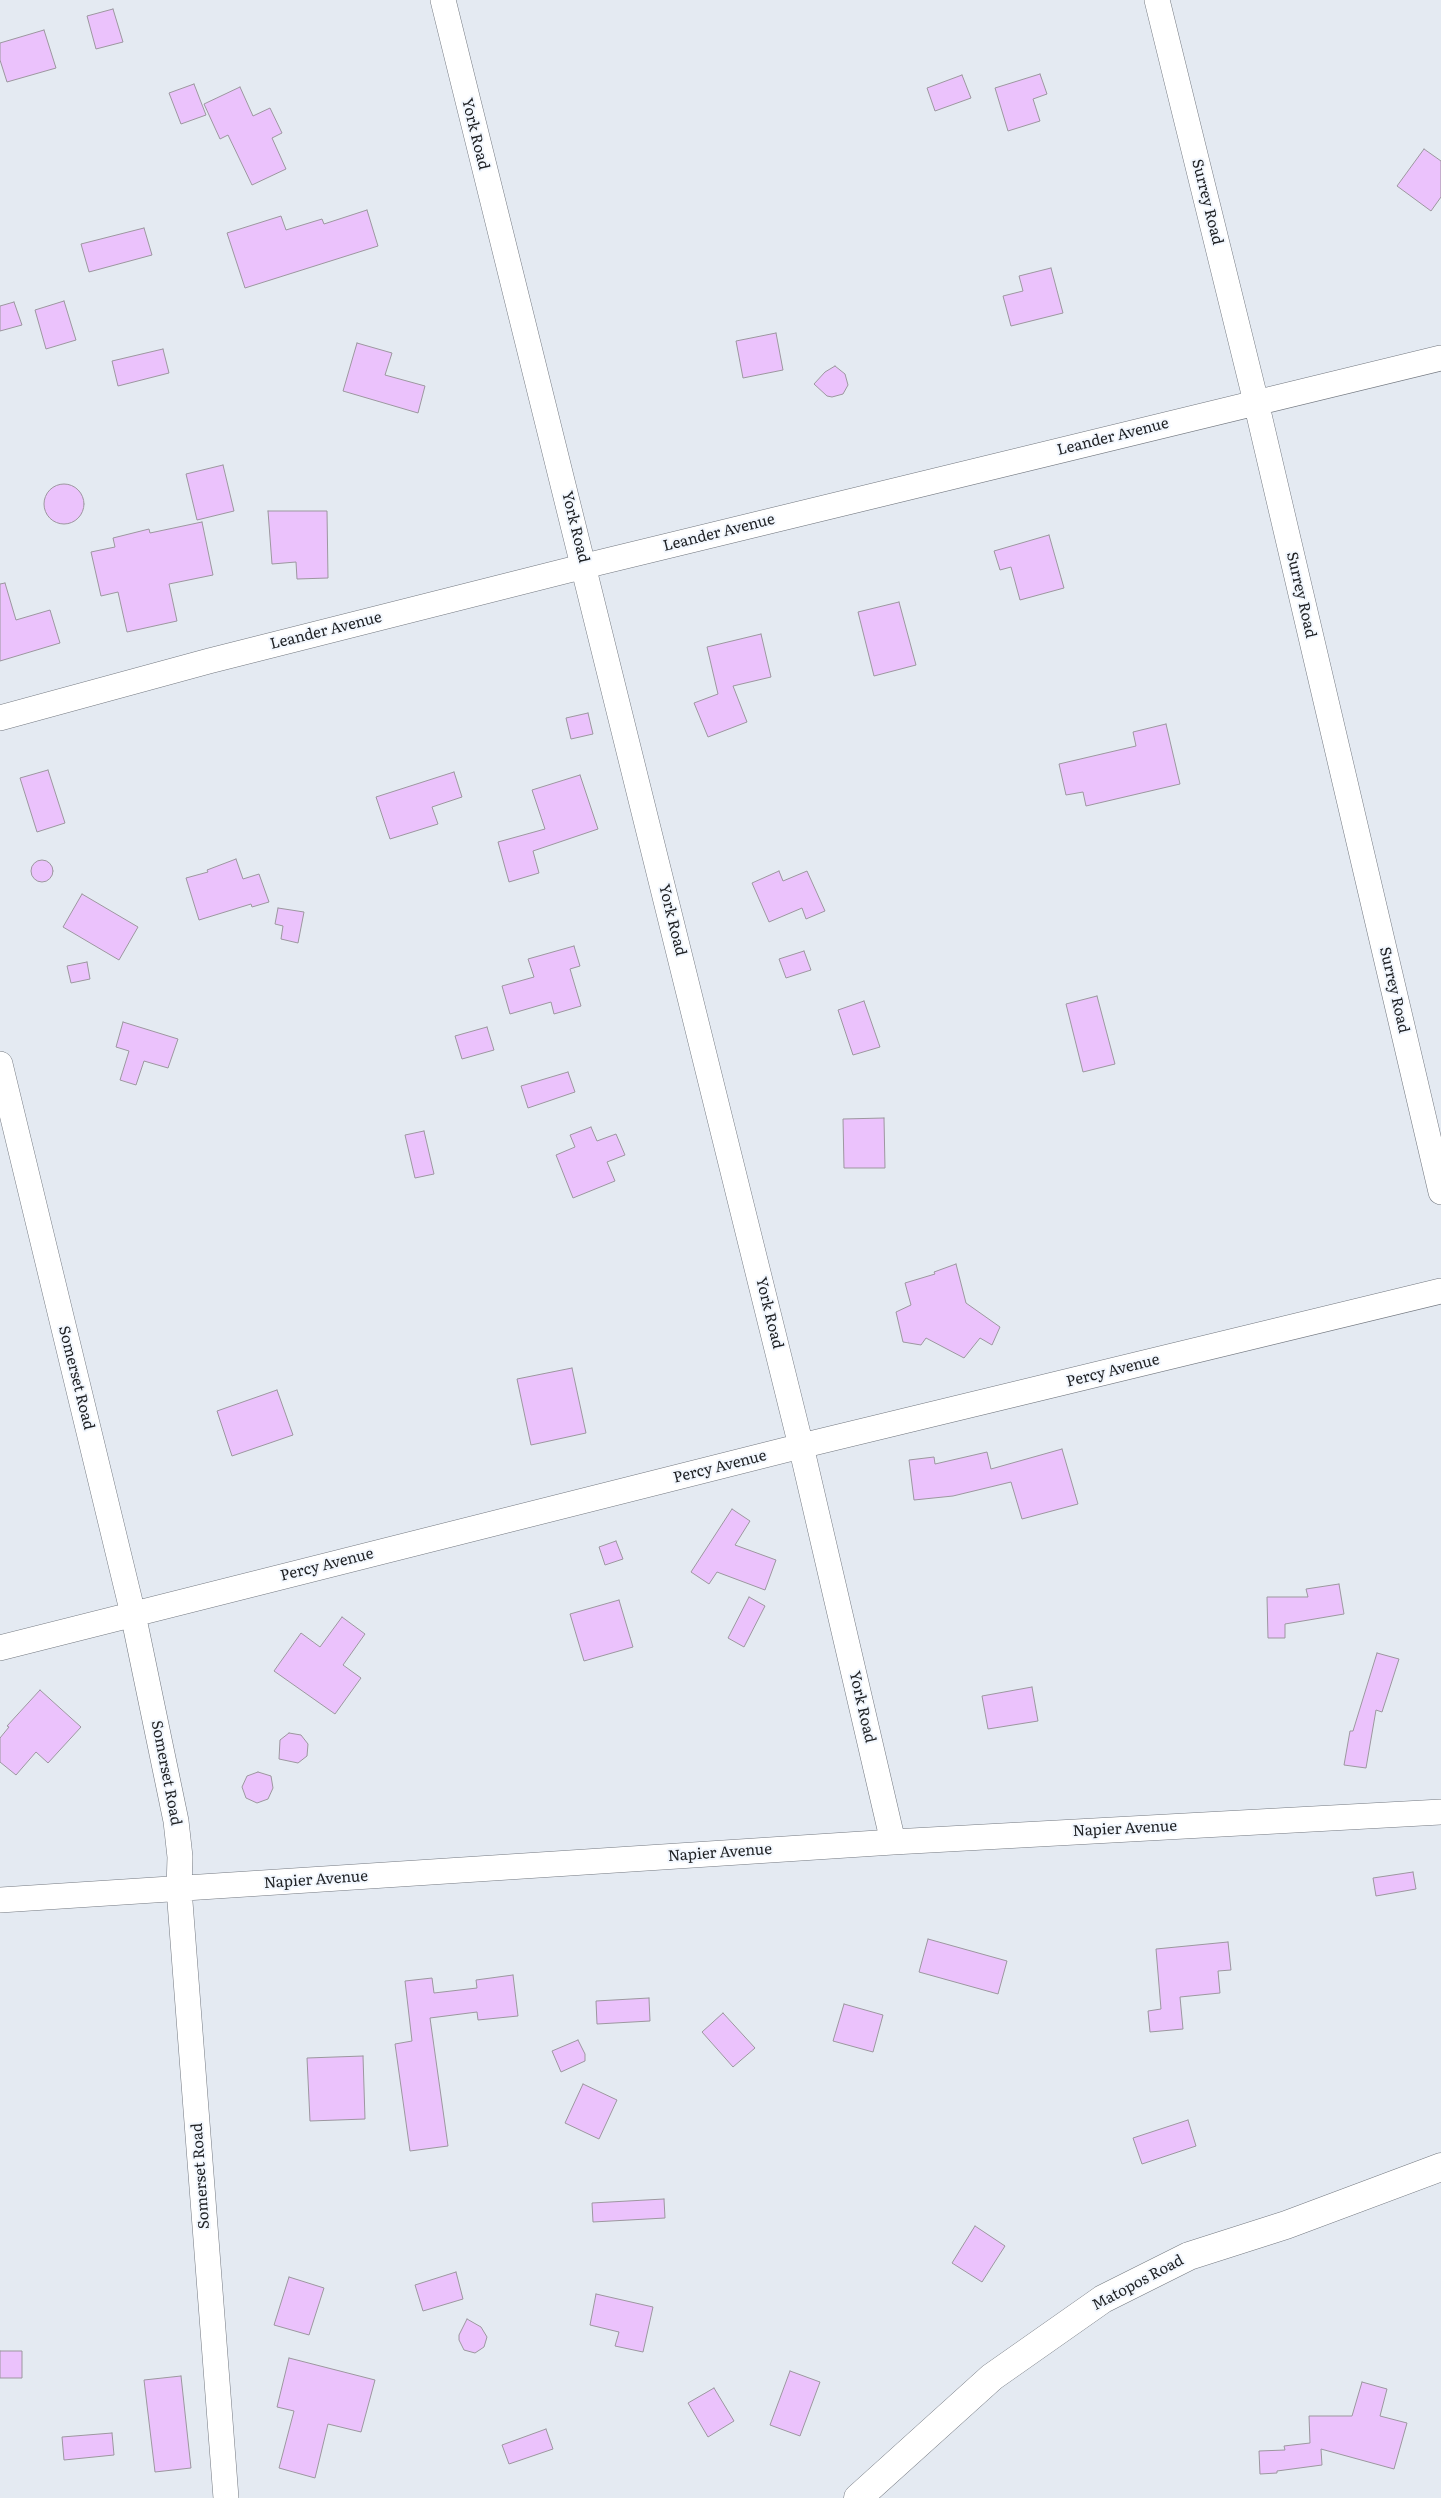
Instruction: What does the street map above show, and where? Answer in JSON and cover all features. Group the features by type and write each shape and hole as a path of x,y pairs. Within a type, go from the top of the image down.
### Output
{"main road":[{"name":"Matopos Road","path":"858,2498 992,2377 1103,2299 1189,2256 1286,2224 1441,2167"}],"street":[{"name":"York Road","path":"443,0 802,1446 894,1842"},
{"name":"Surrey Road","path":"1157,0 1256,402 1441,1192"},
{"name":"Leander Avenue","path":"0,718 219,658 585,566 1441,358"},
{"name":"Somerset Road","path":"0,1064 133,1614 176,1821 180,1857 179,1889 226,2498"},
{"name":"Percy Avenue","path":"0,1648 802,1446 1441,1291"},
{"name":"Napier Avenue","path":"0,1900 894,1842 1441,1812"}],"building":[{"path":"113,9 123,42 96,49 87,16"},
{"path":"44,30 56,68 7,82 0,60 0,43"},
{"path":"1040,74 1047,94 1033,99 1040,121 1008,131 995,88"},
{"path":"962,75 971,98 935,111 927,88"},
{"path":"194,84 206,115 181,124 169,93"},
{"path":"240,87 253,116 270,108 282,133 272,138 286,169 252,185 228,135 220,139 204,104"},
{"path":"1424,149 1441,161 1441,197 1431,211 1397,186"},
{"path":"367,210 378,246 245,288 227,233 281,216 286,230 322,219 324,224"},
{"path":"144,228 152,255 89,272 81,244"},
{"path":"1051,268 1063,313 1011,326 1003,296 1023,291 1019,276"},
{"path":"64,301 76,340 46,349 35,310"},
{"path":"14,302 22,325 0,331 0,306"},
{"path":"776,333 783,370 743,378 736,341"},
{"path":"357,343 392,353 385,375 425,386 418,413 343,391"},
{"path":"163,349 169,373 118,386 112,361"},
{"path":"835,366 845,374 848,385 843,394 832,397 827,396 814,384 825,372"},
{"path":"223,465 234,511 197,520 186,474"},
{"path":"68,484 75,487 81,493 84,504 83,512 75,521 68,524 60,524 53,521 45,512 44,500 47,493 56,485"},
{"path":"268,511 327,511 328,578 297,579 296,562 272,564"},
{"path":"202,522 213,575 169,584 177,621 127,632 118,592 101,596 91,552 115,547 113,538 149,529 150,533"},
{"path":"1049,535 1064,588 1020,600 1011,567 1000,570 994,551"},
{"path":"5,583 16,620 50,610 60,643 0,661 0,584"},
{"path":"899,602 916,665 874,676 858,612"},
{"path":"761,634 771,677 733,686 747,722 708,737 694,703 718,694 707,647"},
{"path":"588,713 593,734 571,739 566,718"},
{"path":"1166,724 1180,784 1086,806 1083,792 1066,795 1059,764 1136,746 1133,732"},
{"path":"48,770 65,823 37,832 20,778"},
{"path":"454,772 462,797 432,807 438,824 390,839 376,797"},
{"path":"580,775 598,829 533,851 539,873 509,882 498,842 545,829 532,790"},
{"path":"236,859 243,879 259,874 269,902 252,907 251,904 199,920 186,878 208,872 207,870"},
{"path":"42,860 50,863 53,871 50,879 42,882 34,879 31,871 34,863"},
{"path":"779,871 783,881 807,871 825,911 806,919 802,908 769,922 752,883"},
{"path":"82,894 138,927 119,960 63,927"},
{"path":"278,908 304,912 298,943 281,939 283,926 275,924"},
{"path":"574,946 580,966 570,969 581,1006 554,1014 551,1002 510,1014 502,986 534,977 528,959"},
{"path":"804,951 811,970 786,978 779,959"},
{"path":"87,962 90,979 71,983 67,966"},
{"path":"1097,996 1115,1064 1083,1072 1066,1004"},
{"path":"864,1001 880,1047 853,1055 838,1010"},
{"path":"123,1022 178,1039 168,1068 144,1061 136,1085 120,1080 129,1051 116,1047"},
{"path":"487,1027 494,1050 462,1059 455,1036"},
{"path":"568,1072 575,1092 528,1108 521,1086"},
{"path":"884,1118 885,1168 844,1168 843,1119"},
{"path":"591,1127 597,1141 616,1134 625,1155 607,1162 615,1181 573,1198 556,1155 575,1147 570,1135"},
{"path":"424,1131 434,1174 415,1178 405,1135"},
{"path":"956,1264 966,1303 1000,1327 992,1345 980,1338 964,1358 926,1338 921,1345 903,1342 896,1312 911,1305 905,1283 935,1274 934,1272"},
{"path":"572,1368 586,1433 531,1445 517,1379"},
{"path":"277,1390 293,1435 232,1456 217,1411"},
{"path":"1062,1449 1078,1504 1022,1519 1011,1482 953,1496 914,1500 909,1460 934,1457 935,1464 987,1452 991,1469"},
{"path":"732,1509 750,1521 735,1545 776,1560 765,1590 717,1572 709,1584 691,1572"},
{"path":"616,1541 623,1559 605,1565 599,1547"},
{"path":"1339,1584 1344,1614 1285,1624 1285,1638 1268,1638 1267,1597 1308,1597 1306,1589"},
{"path":"749,1597 765,1606 744,1647 728,1638"},
{"path":"619,1600 633,1647 584,1661 570,1614"},
{"path":"342,1617 365,1634 343,1665 361,1678 335,1714 274,1671 301,1633 320,1647"},
{"path":"1377,1653 1399,1659 1382,1712 1376,1710 1366,1768 1344,1765 1350,1731 1353,1731"},
{"path":"1032,1687 1038,1721 988,1729 982,1696"},
{"path":"40,1690 81,1727 48,1763 36,1752 16,1775 0,1762 0,1738 9,1727 7,1726"},
{"path":"289,1733 301,1735 308,1744 307,1756 298,1763 279,1759 280,1740"},
{"path":"258,1772 271,1776 273,1788 268,1799 257,1803 246,1798 242,1787 247,1776"},
{"path":"1413,1872 1416,1889 1376,1896 1373,1878"},
{"path":"928,1939 1007,1961 998,1994 919,1972"},
{"path":"1228,1942 1231,1970 1218,1971 1220,1993 1180,1997 1183,2029 1150,2032 1148,2011 1161,2009 1156,1949"},
{"path":"513,1975 518,2016 478,2020 477,2012 430,2018 448,2146 410,2151 395,2044 412,2041 405,1981 432,1978 434,1993 477,1988 476,1980"},
{"path":"649,1998 650,2021 597,2024 596,2001"},
{"path":"844,2004 883,2015 873,2052 833,2041"},
{"path":"723,2013 755,2048 733,2067 702,2032"},
{"path":"578,2040 585,2054 585,2061 561,2072 552,2051"},
{"path":"363,2056 365,2119 310,2121 307,2058"},
{"path":"583,2084 617,2100 599,2139 565,2123"},
{"path":"1188,2120 1196,2146 1142,2164 1133,2138"},
{"path":"664,2199 665,2218 593,2222 592,2203"},
{"path":"975,2226 1005,2246 982,2282 952,2263"},
{"path":"456,2272 463,2299 423,2311 415,2285"},
{"path":"289,2277 324,2288 309,2335 274,2325"},
{"path":"596,2294 653,2307 643,2352 615,2346 619,2332 590,2325"},
{"path":"467,2319 481,2327 487,2337 484,2347 475,2353 464,2350 459,2340 459,2335"},
{"path":"0,2351 22,2351 22,2378 0,2378"},
{"path":"289,2358 375,2380 361,2432 328,2424 315,2478 279,2468 294,2411 277,2407"},
{"path":"790,2371 820,2382 800,2436 770,2425"},
{"path":"181,2376 191,2468 155,2472 144,2380"},
{"path":"1362,2382 1387,2389 1380,2416 1407,2423 1394,2469 1321,2449 1322,2465 1260,2474 1259,2451 1285,2450 1284,2446 1310,2443 1309,2416 1352,2416"},
{"path":"714,2388 734,2421 708,2437 688,2403"},
{"path":"546,2429 553,2449 509,2464 502,2445"},
{"path":"112,2433 114,2455 64,2460 62,2437"}]}
